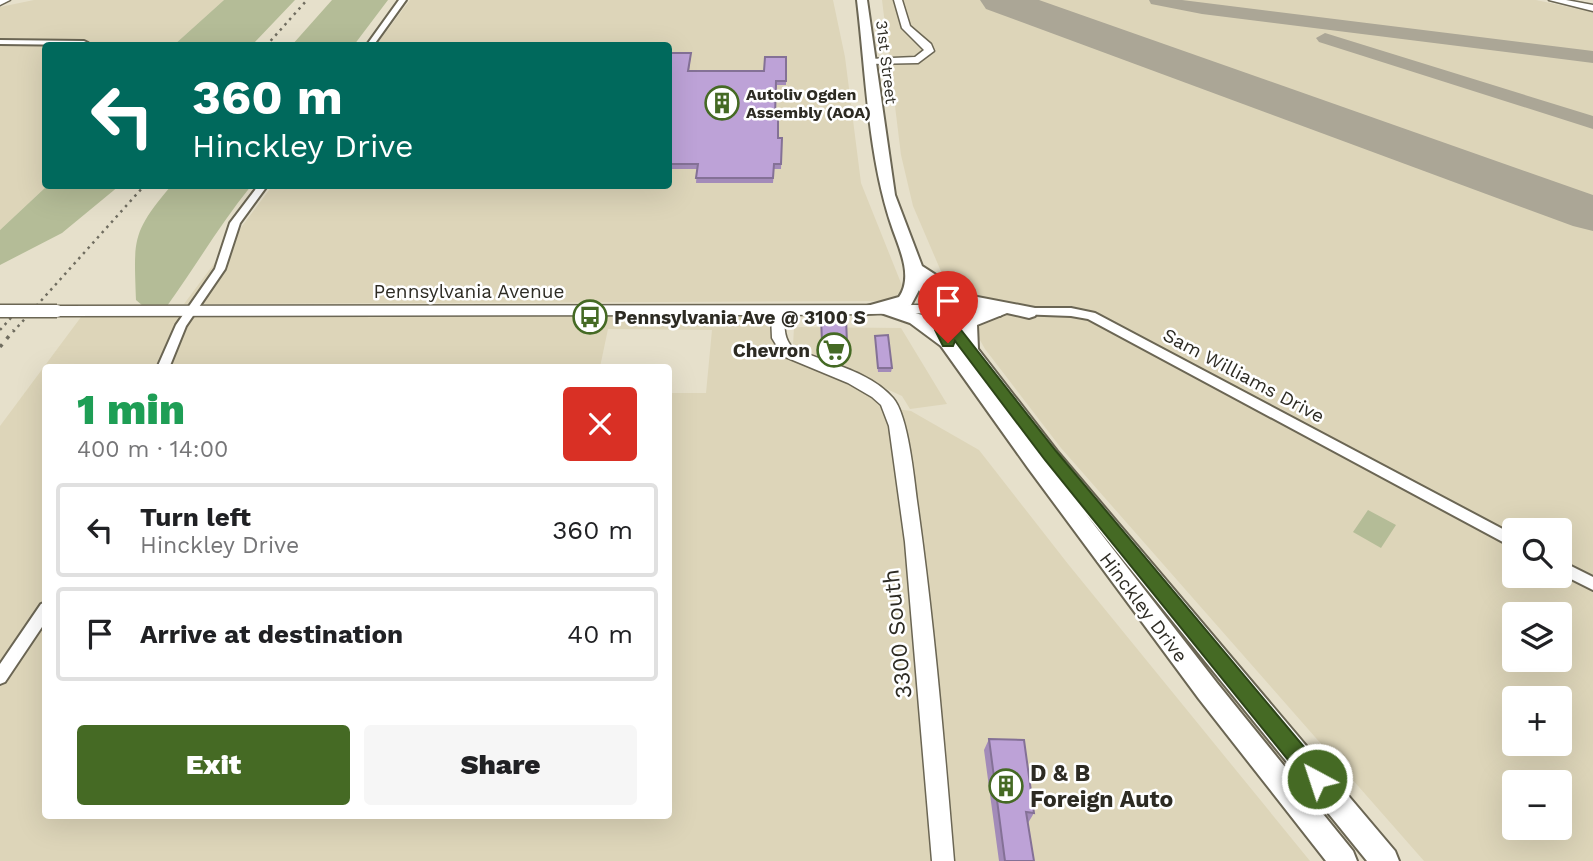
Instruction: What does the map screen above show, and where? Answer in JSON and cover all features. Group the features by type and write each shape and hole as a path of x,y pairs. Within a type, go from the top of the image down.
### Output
{"main road":[{"name":"31st Street","path":"862,0 878,128"},
{"name":"Hinckley Drive","path":"878,128 888,195 915,265 938,310 970,348 1003,397 1050,456 1385,861"},
{"path":"880,310 905,301 911,292 915,265 962,300 1029,312"},
{"path":"880,310 916,319 948,343"},
{"name":"Hinckley Drive","path":"938,310 948,343 1035,463 1343,861"},
{"path":"970,348 968,323 999,312"}],"street":[{"path":"372,42 403,0"},
{"path":"870,62 918,60 929,51 928,46 907,32 903,26 898,0"},
{"path":"1553,0 1593,8"},
{"path":"0,42 42,42"},
{"path":"164,364 174,338 220,269 235,223 260,189"},
{"name":"Pennsylvania Avenue","path":"0,311 938,310"},
{"name":"Sam Williams Drive","path":"938,310 1070,312 1091,316 1502,536"},
{"name":"3300 South","path":"778,311 777,338 788,352 853,380 890,404 898,426 907,485 943,861"},
{"path":"1572,573 1593,584"},
{"path":"0,677 42,614"}],"shaded area":[{"path":"34,0 224,0 177,42 42,42 44,189 0,230 0,7"},
{"path":"410,0 833,0 845,57 861,183 903,288 892,301 184,304 270,189 672,189 672,42 378,42"},
{"path":"882,0 1536,0 1593,12 1593,861 1424,861 1061,448 985,349 940,269 913,206 901,155"},
{"path":"771,315 771,337 783,355 878,394 889,408 911,411 979,450 1068,564 1310,861 0,861 0,426 42,369 42,819 672,819 672,393 706,393 712,330 608,329 601,364 46,364 81,317"},
{"path":"794,327 901,328 947,404 910,409 902,396 793,346"}],"green space":[{"path":"224,0 295,0 255,42 177,42"},
{"path":"332,0 388,0 356,42 295,42"},
{"path":"44,189 115,189 62,233 0,265 0,230"},
{"path":"169,189 249,189 167,306 143,306 136,300 136,250 142,227"},
{"path":"1368,510 1396,525 1381,548 1353,532"}],"building":[{"name":"Autoliv Ogden Assembly (AOA)","path":"672,53 691,53 688,71 764,71 765,57 786,57 786,81 776,81 775,117 778,117 778,138 782,138 781,164 774,164 773,178 696,178 698,164 672,164"},
{"path":"821,318 846,318 847,343 822,342"},
{"path":"888,335 892,368 878,368 875,336"},
{"path":"989,739 1024,740 1034,813 1026,812 1034,861 1005,861"}],"taxiway":[{"path":"1008,0 1018,6"},
{"path":"1157,0 1202,9 1593,57"},
{"path":"1325,38 1593,123"}],"runway":[{"path":"1000,0 1593,214"}],"railway":[{"path":"270,42 307,0"},
{"path":"13,332 141,189"},
{"path":"0,330 18,310"},
{"path":"0,347 14,330"}],"place":[{"name":"Autoliv Ogden Assembly (AOA)","path":"722,103"},
{"name":"Pennsylvania Ave @ 3100 S","path":"590,317"},
{"name":"Chevron","path":"834,350"},
{"name":"D & B Foreign Auto","path":"1006,786"}],"route":[{"path":"948,343 938,310 955,328 1003,397 1050,456 1317,779"}]}
